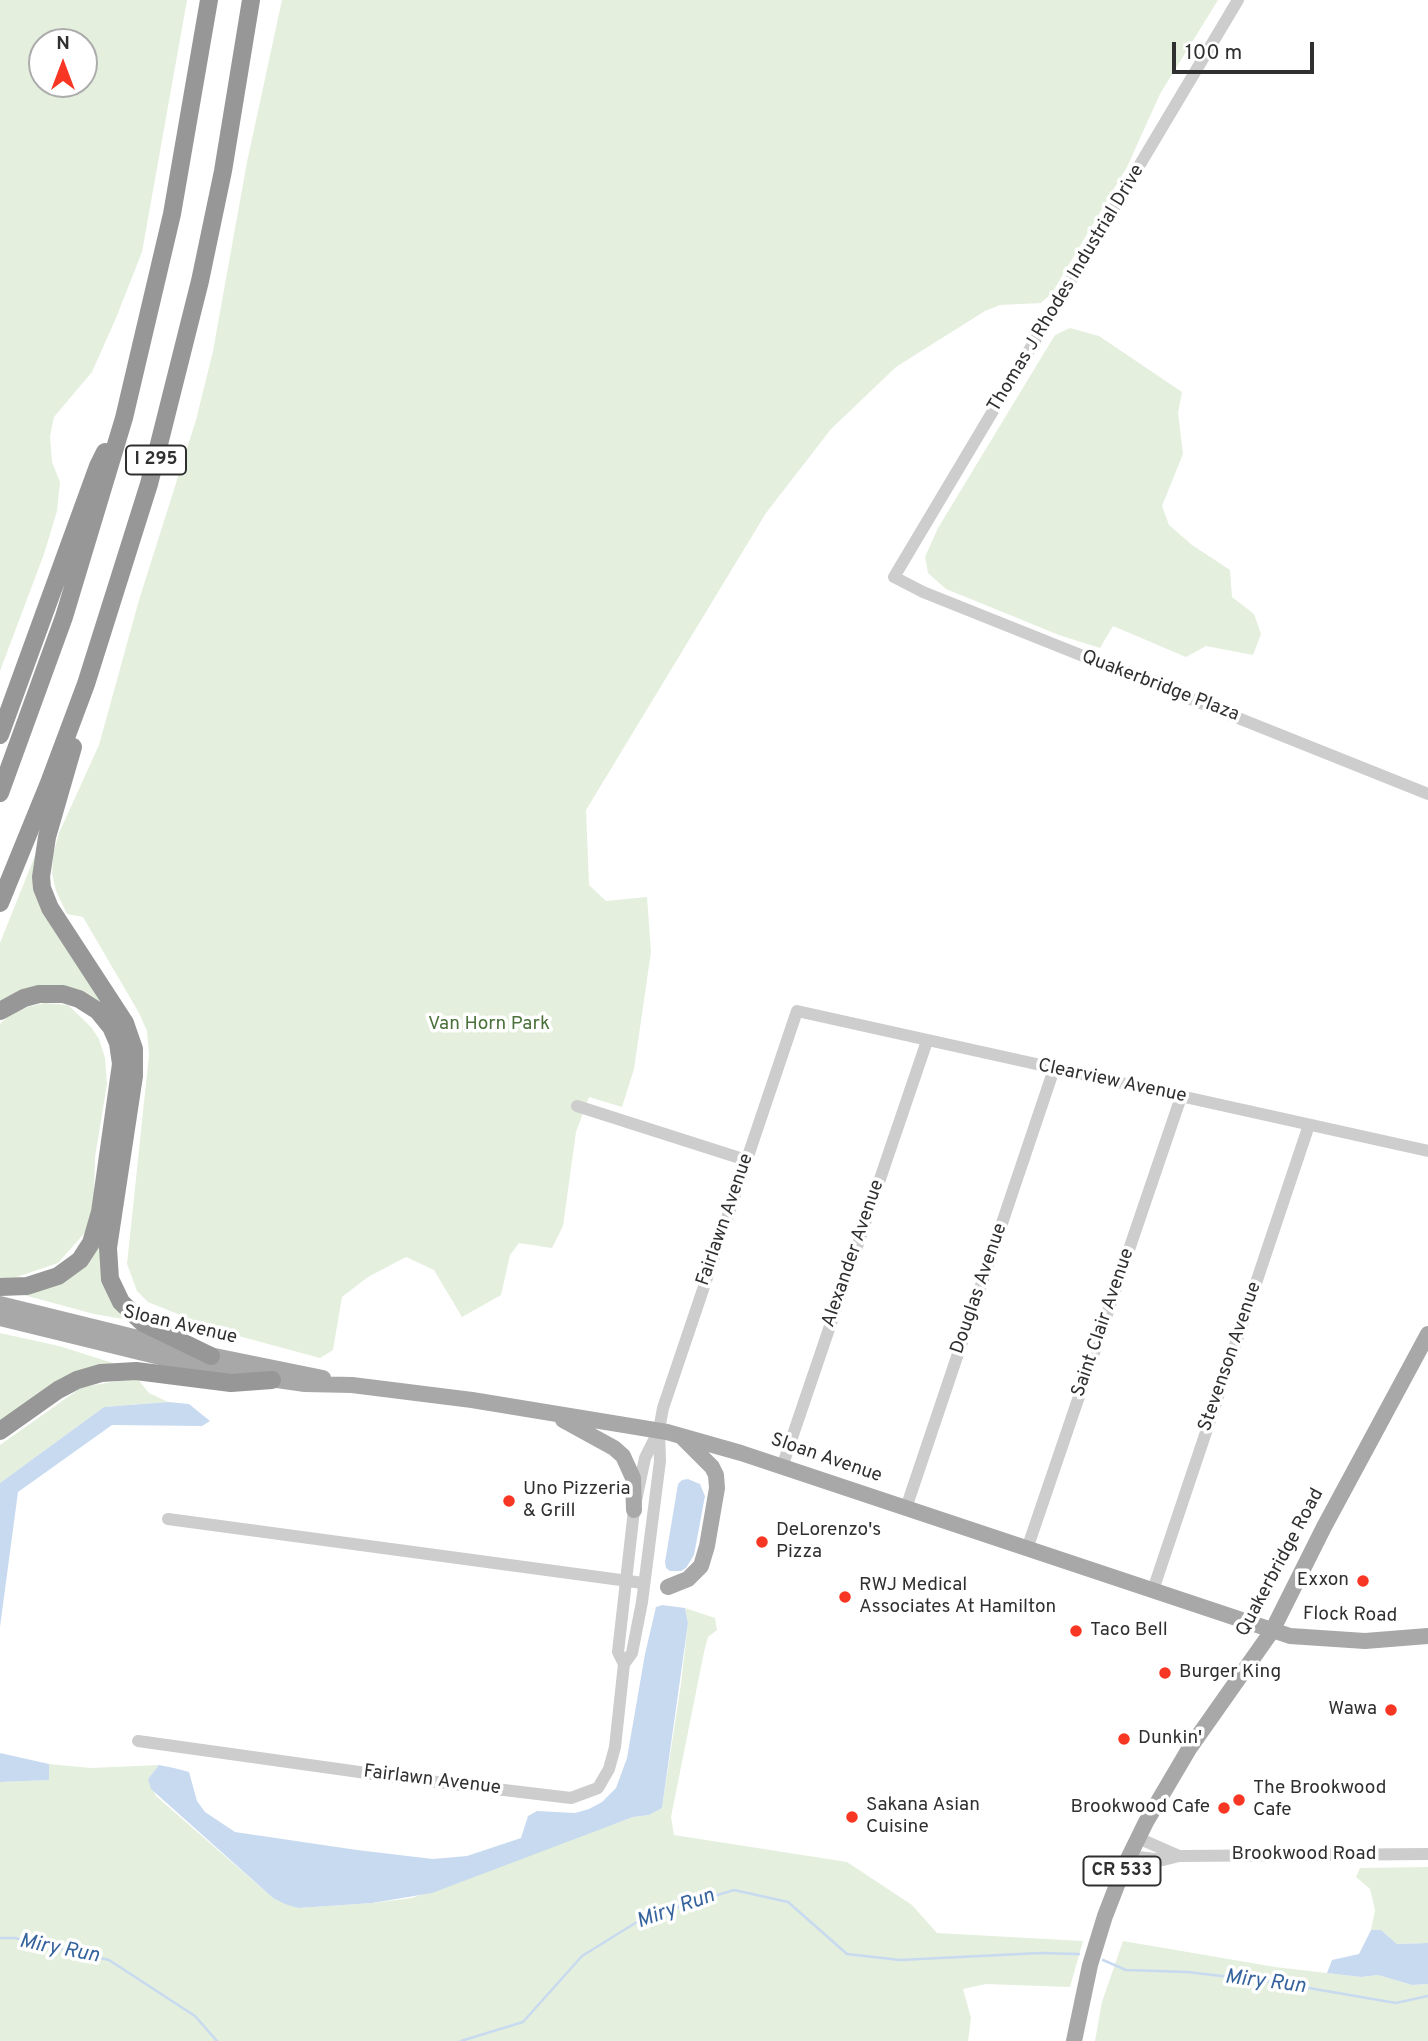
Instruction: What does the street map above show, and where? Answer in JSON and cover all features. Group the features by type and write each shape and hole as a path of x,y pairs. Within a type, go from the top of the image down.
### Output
{"highway":[{"name":"I 295","path":"0,793 64,617 124,418 172,214 209,0"},
{"name":"I 295","path":"0,902 86,684 145,496 187,340 225,159 251,0"},
{"path":"0,736 98,466 124,418"},
{"path":"86,684 72,751 45,844 41,877 42,888 50,908 125,1023 134,1049 134,1076 108,1248 108,1272 112,1287 121,1302 138,1320 211,1356"},
{"path":"0,1011 24,998 39,994 64,994 79,999 98,1011 111,1027 118,1043 121,1064 100,1212 92,1242 75,1265 58,1276 27,1286 0,1287"},
{"path":"0,1432 58,1390 76,1380 101,1373 136,1371 230,1382 272,1380"}],"main road":[{"name":"Sloan Avenue","path":"0,1304 211,1356 352,1385 659,1430 782,1467 1272,1631"},
{"name":"Sloan Avenue","path":"0,1318 204,1369 305,1384 352,1385"},
{"name":"Quakerbridge Road","path":"1074,2041 1090,1965 1110,1903 1138,1838 1182,1759 1272,1631 1324,1527 1428,1334"},
{"path":"551,1413 624,1456 633,1478 635,1510"},
{"path":"668,1587 688,1579 701,1566 717,1488 712,1467 681,1436"},
{"name":"Flock Road","path":"1272,1631 1290,1636 1365,1641 1428,1636"}],"street":[{"name":"Thomas J Rhodes Industrial Drive","path":"894,577 1238,0"},
{"name":"Quakerbridge Plaza","path":"894,577 923,592 1428,794"},
{"name":"Clearview Avenue","path":"797,1011 1428,1151"},
{"name":"Fairlawn Avenue","path":"138,1741 571,1798 598,1788 610,1769 624,1664 632,1653 660,1461 659,1430 665,1401 797,1011"},
{"name":"Alexander Avenue","path":"782,1467 927,1041"},
{"name":"Douglas Avenue","path":"906,1508 1054,1069"},
{"name":"Saint Clair Avenue","path":"1027,1549 1181,1097"},
{"path":"577,1106 746,1160"},
{"name":"Stevenson Avenue","path":"1153,1590 1308,1125"},
{"name":"Fairlawn Avenue","path":"624,1664 618,1653 635,1510 645,1458 659,1430"},
{"path":"169,1519 643,1583"},
{"name":"Brookwood Road","path":"1138,1838 1180,1856"},
{"name":"Brookwood Road","path":"1130,1856 1163,1860 1180,1856 1428,1854"}],"green space":[{"path":"0,0 187,0 142,252 92,372 54,417 50,436 52,462 60,482 57,511 44,554 0,671"},
{"name":"Van Horn Park","path":"282,0 1218,0 1160,94 1127,167 1052,293 1041,303 1000,305 985,311 896,367 831,429 766,513 586,810 589,885 606,901 647,897 651,952 634,1069 622,1107 589,1097 576,1132 563,1226 552,1248 519,1243 510,1255 501,1295 462,1317 434,1270 406,1257 368,1277 342,1297 333,1350 320,1358 220,1331 148,1302 137,1291 127,1264 149,1055 147,1031 83,917 67,914 56,891 52,873 53,855 59,833 99,745 139,600 196,420 213,351 247,162"},
{"path":"1070,328 1099,336 1182,392 1178,413 1183,454 1162,506 1169,525 1192,545 1230,570 1232,597 1254,614 1261,634 1253,655 1206,646 1186,657 1113,626 1100,648 1059,635 946,589 928,573 925,557 938,528 1055,335"},
{"path":"38,848 37,887 104,1005 86,997 0,1003 0,943"},
{"path":"45,1003 68,1005 91,1027 99,1039 105,1058 107,1084 95,1157 94,1194 89,1228 58,1263 5,1281 0,1280 0,1024 10,1015 27,1007"},
{"path":"103,1243 129,1320 94,1314 20,1294 88,1258"},
{"path":"0,1333 59,1346 119,1365 0,1422"},
{"path":"137,1378 149,1393 168,1402 104,1407 0,1483 0,1445 82,1387"},
{"path":"685,1608 715,1618 717,1630 708,1637 704,1652 671,1817 674,1835 847,1862 912,1905 937,1933 1083,1941 1070,1987 986,1984 963,1989 971,2018 968,2041 0,2041 0,1782 48,1780 49,1764 91,1768 159,1765 148,1779 156,1796 273,1898 298,1908 412,1898 633,1817 649,1815 662,1808 681,1684 688,1623"},
{"path":"1428,1867 1428,1943 1397,1944 1381,1930 1371,1930 1375,1910 1370,1889 1356,1877 1360,1868"},
{"path":"1123,1941 1275,1967 1361,1977 1378,1975 1412,1985 1428,1984 1428,2041 1095,2041 1102,2002"}],"water":[{"path":"168,1402 189,1404 210,1421 202,1426 112,1425 18,1492 0,1627 0,1483 104,1407"},
{"path":"688,1479 700,1484 705,1496 694,1555 686,1568 670,1571 665,1562 678,1484"},
{"path":"662,1605 685,1608 688,1623 662,1808 649,1815 633,1817 432,1893 372,1903 298,1908 273,1898 151,1789 148,1779 159,1765 189,1772 197,1801 205,1812 235,1832 357,1850 433,1859 467,1856 521,1838 528,1816 537,1811 575,1813 589,1809 602,1802 616,1788 627,1758 656,1607"},
{"path":"0,1753 49,1764 49,1780 0,1782"},
{"path":"1371,1930 1381,1930 1397,1944 1428,1943 1428,1984 1412,1985 1378,1975 1361,1977 1327,1973 1332,1960 1359,1954"}],"waterway":[{"name":"Miry Run","path":"461,2041 523,2022 582,1956 645,1917 734,1890 788,1902 847,1954 900,1960 1040,1953 1079,1954"},
{"name":"Miry Run","path":"0,1938 15,1938 109,1960 195,2016 217,2041"},
{"name":"Miry Run","path":"1103,1960 1126,1970 1187,1972 1274,1982 1396,2003 1428,1996"}],"place":[{"name":"Uno Pizzeria & Grill","path":"509,1501"},
{"name":"DeLorenzo's Pizza","path":"762,1542"},
{"name":"Exxon","path":"1363,1581"},
{"name":"RWJ Medical Associates At Hamilton","path":"845,1597"},
{"name":"Taco Bell","path":"1076,1631"},
{"name":"Burger King","path":"1165,1673"},
{"name":"Wawa","path":"1391,1710"},
{"name":"Dunkin'","path":"1124,1739"},
{"name":"The Brookwood Cafe","path":"1239,1800"},
{"name":"Brookwood Cafe","path":"1224,1808"},
{"name":"Sakana Asian Cuisine","path":"852,1817"}]}
